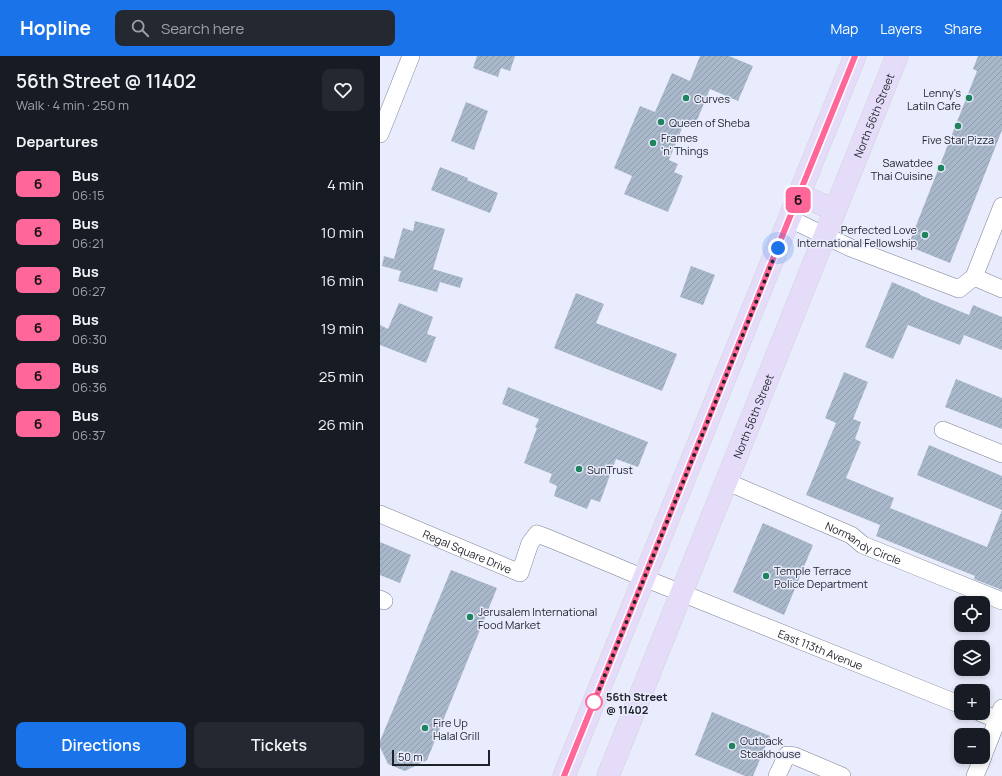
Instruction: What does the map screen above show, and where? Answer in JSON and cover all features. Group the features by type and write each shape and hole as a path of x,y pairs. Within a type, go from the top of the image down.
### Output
{"main road":[{"path":"564,776 855,56"},
{"name":"North 56th Street","path":"608,776 725,481 897,56"},
{"path":"800,195 835,210"}],"street":[{"path":"380,134 411,56"},
{"path":"790,219 851,248 959,289 974,277 1002,206"},
{"path":"974,277 1002,289"},
{"path":"943,430 1002,454"},
{"name":"Normandy Circle","path":"725,481 851,535 863,545 1002,601"},
{"name":"Regal Square Drive","path":"380,514 520,573 530,543 537,534 644,578"},
{"name":"East 113th Avenue","path":"644,578 954,702"},
{"path":"990,714 1000,716 990,740"},
{"path":"778,776 787,755 795,756 842,776"},
{"path":"975,776 980,764"}],"building":[{"path":"477,56 515,56 510,71 501,68 498,77 473,68"},
{"path":"700,56 729,56 753,66 738,101 710,89 695,125 685,121 669,160 678,164 674,172 683,176 668,212 624,194 632,176 614,168 640,106 655,112 672,73 690,81"},
{"path":"978,56 1002,56 1002,130 950,263 908,246 977,71 973,69"},
{"path":"466,102 488,111 474,150 451,141"},
{"path":"440,167 468,178 467,180 498,193 490,213 431,190"},
{"path":"415,221 445,229 433,269 463,278 460,288 440,282 437,292 398,281 401,271 382,266 384,256 394,259 403,228 413,231"},
{"path":"691,266 715,275 703,305 680,297"},
{"path":"892,282 969,315 973,305 1002,317 1002,350 964,335 960,345 908,325 893,359 865,347"},
{"path":"576,293 604,304 596,323 677,354 662,391 554,348"},
{"path":"399,303 433,317 427,334 436,337 426,363 380,345 380,325 388,329"},
{"path":"844,372 868,382 853,419 861,422 855,439 861,442 846,478 894,498 890,508 987,547 1002,510 1002,590 974,579 975,576 876,536 880,525 806,495 836,423 825,418"},
{"path":"956,379 1002,398 1002,429 945,407"},
{"path":"508,387 648,442 638,467 616,459 600,502 591,499 587,509 554,496 557,486 549,482 552,474 524,463 537,428 535,427 539,419 502,404"},
{"path":"929,445 1002,476 1002,510 917,475"},
{"path":"763,523 813,545 784,615 733,592"},
{"path":"380,542 411,555 400,583 380,575"},
{"path":"451,570 497,588 427,760 405,771 388,764 380,747 380,741"},
{"name":"Outback Steakhouse","path":"712,712 770,736 753,776 745,776 695,755"}],"bus line":[{"name":"6","path":"564,776 855,56"}],"place":[{"name":"Curves","path":"686,98"},
{"name":"Lenny's Latiln Cafe","path":"969,98"},
{"name":"Queen of Sheba","path":"661,122"},
{"name":"Five Star Pizza","path":"958,126"},
{"name":"Frames 'n' Things","path":"653,143"},
{"name":"Sawatdee Thai Cuisine","path":"941,168"},
{"name":"Perfected Love International Fellowship","path":"925,235"},
{"name":"SunTrust","path":"579,469"},
{"name":"Temple Terrace Police Department","path":"766,576"},
{"name":"Jerusalem International Food Market","path":"470,617"},
{"name":"56th Street @ 11402","path":"594,702"},
{"name":"Fire Up Halal Grill","path":"425,728"},
{"name":"Outback Steakhouse","path":"732,746"}],"route":[{"path":"594,702 778,248"}]}
